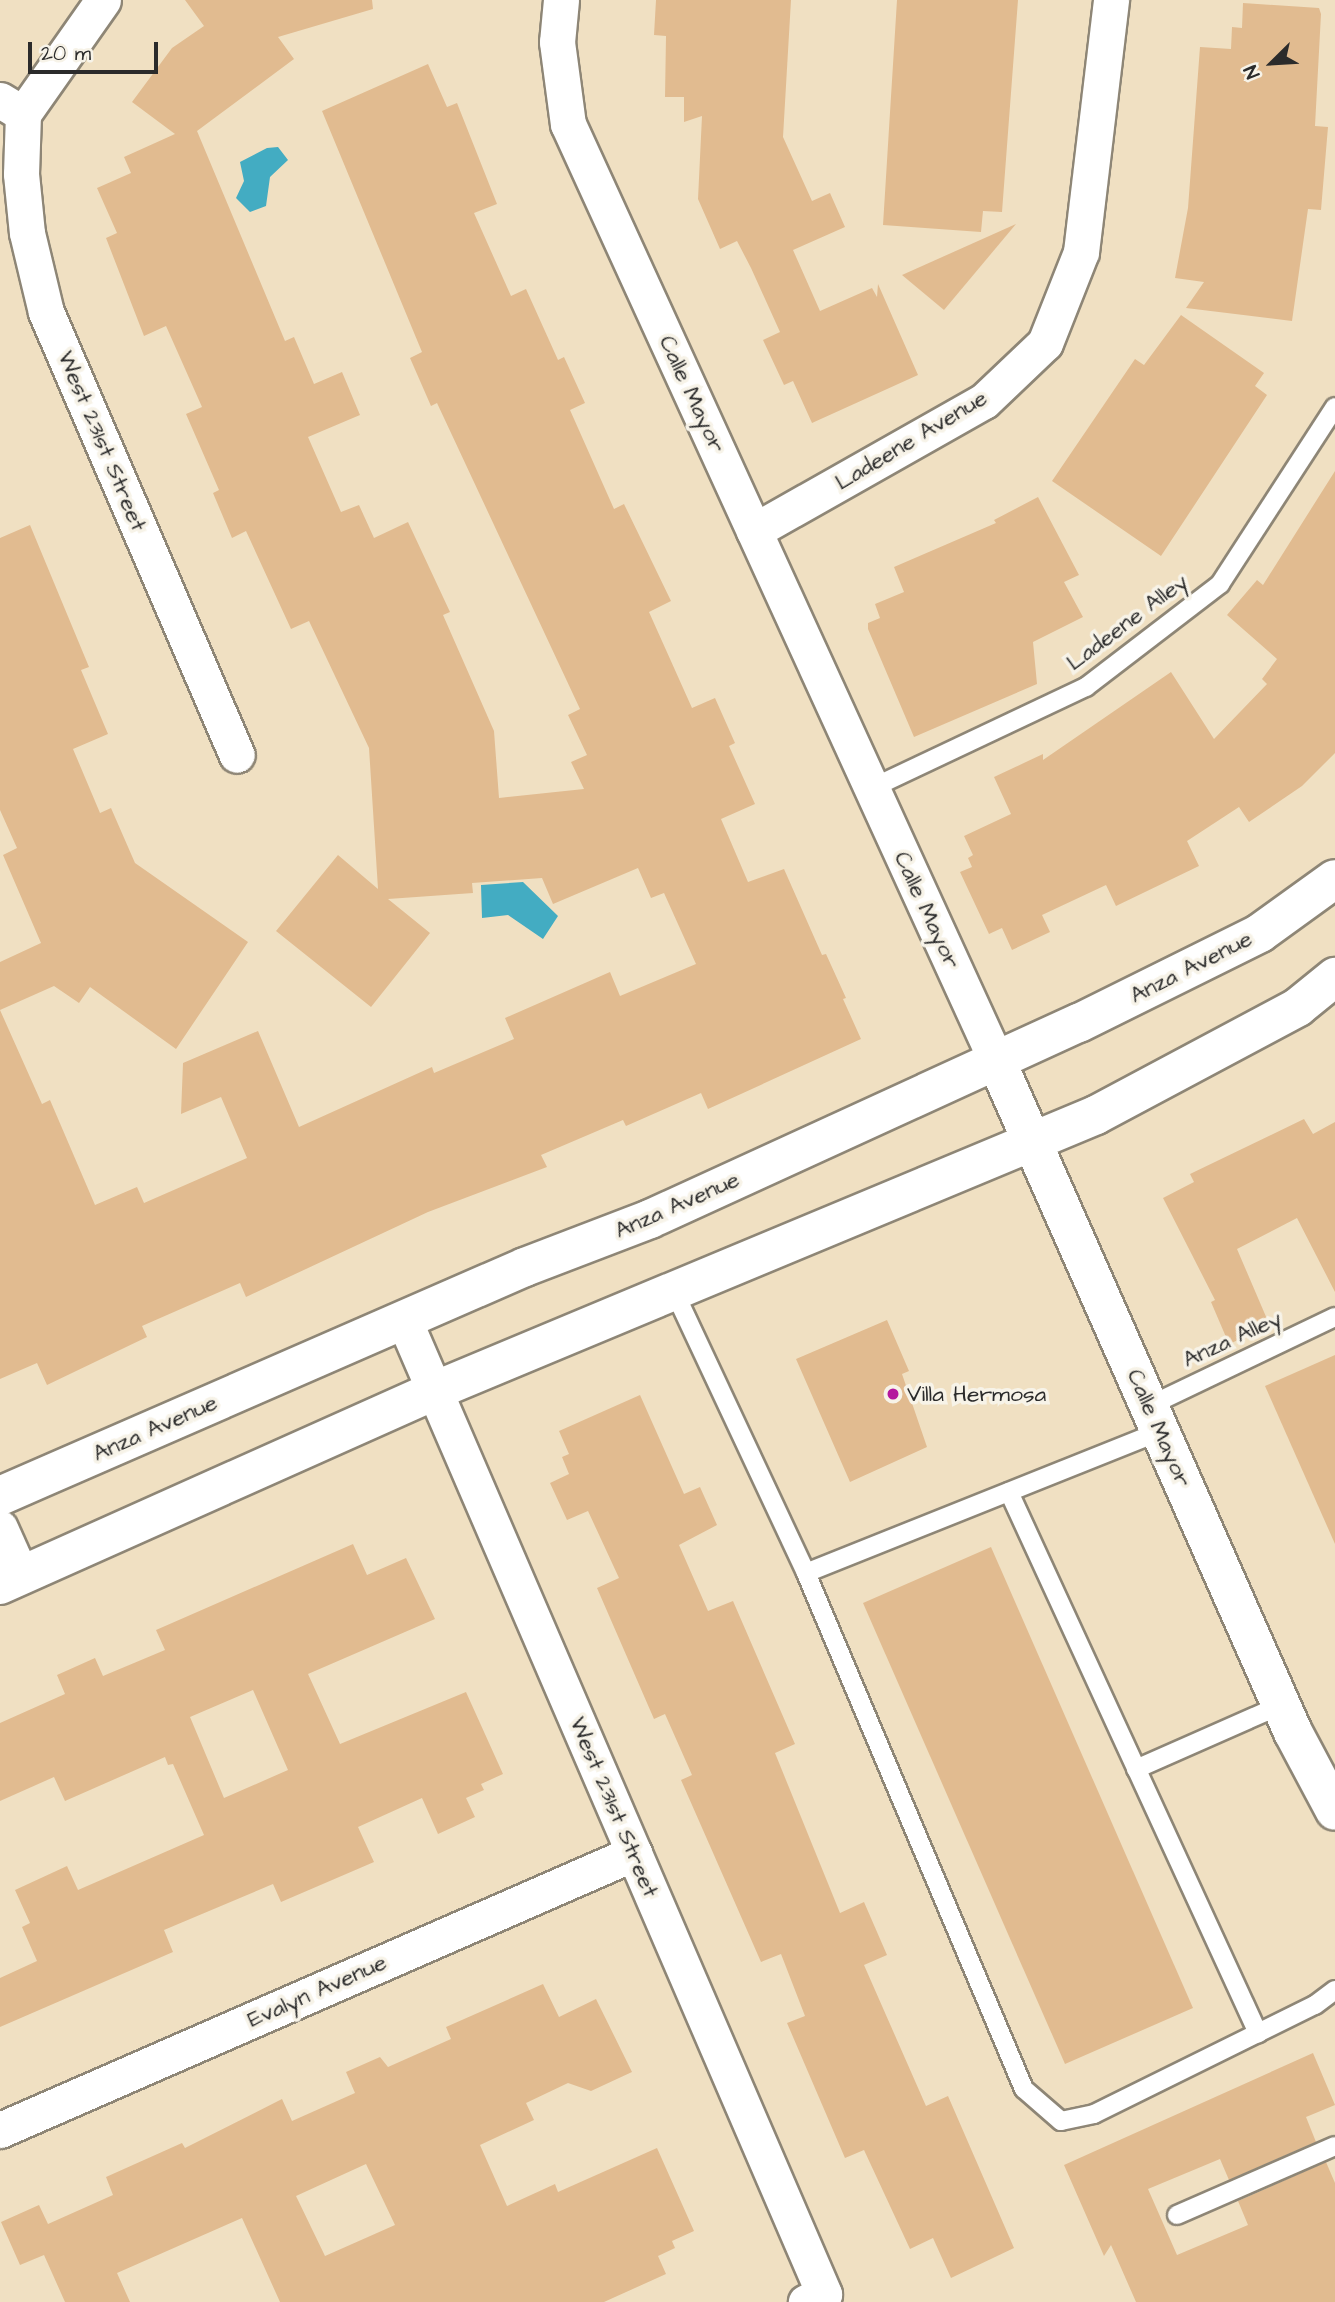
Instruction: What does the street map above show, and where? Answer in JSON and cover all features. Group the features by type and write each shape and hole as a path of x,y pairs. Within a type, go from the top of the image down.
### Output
{"main road":[{"name":"Anza Avenue","path":"0,1496 404,1320 650,1219 996,1060 1259,933 1335,879"},
{"path":"10,1580 434,1391 1096,1115 1298,1007 1335,977"},
{"name":"Calle Mayor","path":"996,1060 1281,1705 1335,1811"}],"street":[{"path":"11,107 103,0"},
{"name":"Calle Mayor","path":"561,0 557,42 568,124 996,1060"},
{"name":"Ladeene Avenue","path":"754,531 984,401 1045,343 1081,252 1111,0"},
{"name":"West 231st Street","path":"11,107 27,233 46,312 237,755"},
{"name":"West 231st Street","path":"404,1320 634,1853 815,2298"},
{"path":"0,1528 10,1580"},
{"name":"Evalyn Avenue","path":"0,2130 634,1853"}],"lane":[{"name":"Ladeene Alley","path":"872,788 1086,687 1220,584 1335,407"},
{"path":"674,1292 806,1573 1024,2089 1061,2121 1094,2114 1258,2033 1335,1990"},
{"name":"Anza Alley","path":"806,1573 1009,1492 1155,1418 1335,1317"},
{"path":"1009,1492 1258,2033"},
{"path":"1136,1769 1281,1705"},
{"path":"1177,2216 1335,2146"}],"water":[{"path":"278,147 288,160 270,177 266,206 250,212 236,198 244,181 240,162 267,148"},
{"path":"523,882 558,916 543,939 508,915 482,918 481,885"}],"building":[{"path":"185,0 372,0 373,9 278,37 294,59 197,131 285,341 294,337 314,384 342,372 360,415 308,437 341,512 359,505 374,538 408,522 450,612 443,615 494,731 499,798 584,789 571,762 587,755 568,715 580,709 437,403 431,406 410,358 422,352 322,111 428,64 447,107 457,103 497,204 474,213 511,296 526,289 558,360 564,357 585,403 570,410 614,509 624,504 671,601 649,612 692,708 715,698 735,743 729,746 755,804 721,819 748,882 784,869 822,955 826,954 846,998 843,999 861,1039 708,1109 701,1093 626,1126 623,1120 541,1155 547,1167 428,1212 246,1297 240,1283 142,1326 147,1337 47,1385 37,1363 0,1379 0,1010 42,1104 50,1100 95,1205 137,1187 144,1203 247,1158 221,1097 181,1114 183,1063 258,1031 299,1127 432,1067 434,1073 514,1039 505,1018 610,972 620,996 696,964 664,893 651,898 638,868 553,904 542,878 472,883 473,893 388,899 430,933 371,1007 276,931 338,855 378,889 369,748 309,621 291,629 246,531 232,538 213,493 219,490 186,414 202,407 166,326 144,336 106,238 117,233 97,188 131,173 124,157 175,134 132,102 172,48 204,26"},
{"path":"656,0 791,0 783,137 812,201 830,193 845,227 793,250 820,311 872,288 877,297 878,284 918,375 812,423 793,381 784,385 763,340 780,332 751,268 737,241 720,249 698,199 702,116 684,122 684,97 665,97 666,36 654,35"},
{"path":"897,0 1018,0 1002,212 983,211 981,232 883,225"},
{"path":"1243,3 1319,8 1321,14 1315,126 1328,127 1321,210 1308,209 1292,321 1186,308 1204,282 1175,278 1188,208 1200,47 1231,49 1232,27 1242,28"},
{"path":"1016,224 944,310 902,275"},
{"path":"1181,315 1264,373 1255,386 1267,395 1161,556 1052,481 1135,359 1144,365"},
{"path":"1335,471 1335,753 1302,786 1249,822 1239,807 1187,841 1199,866 1116,906 1106,885 1042,915 1050,932 1012,950 1002,928 989,934 960,872 972,867 968,858 973,855 964,836 1011,814 994,777 1043,754 1043,760 1171,672 1214,739 1267,684 1262,679 1277,659 1227,615 1257,580 1263,585"},
{"path":"1038,497 1079,575 1064,582 1083,617 1033,642 1037,684 914,737 868,629 868,623 880,618 875,604 904,592 894,567 996,523 994,520"},
{"path":"30,525 89,667 81,670 108,734 73,749 100,813 111,808 135,863 248,942 176,1049 90,987 79,1003 54,986 0,1010 0,962 41,943 3,855 17,848 0,810 0,538"},
{"path":"1304,1119 1313,1134 1335,1122 1335,1292 1297,1218 1237,1249 1270,1326 1229,1344 1211,1302 1215,1300 1163,1198 1194,1182 1190,1174"},
{"path":"887,1320 909,1371 902,1374 927,1447 850,1482 796,1359"},
{"path":"1335,1355 1335,1544 1265,1386"},
{"path":"640,1395 684,1494 700,1487 717,1525 679,1545 708,1611 733,1601 795,1744 775,1753 840,1913 864,1902 887,1955 864,1965 926,2106 948,2096 1014,2248 951,2278 933,2238 910,2249 864,2150 845,2158 787,2023 805,2016 781,1954 761,1962 681,1780 692,1775 665,1714 654,1719 597,1588 619,1578 588,1511 567,1520 550,1483 569,1474 562,1457 569,1454 559,1431"},
{"path":"353,1544 367,1575 406,1558 435,1619 308,1674 340,1744 466,1692 503,1774 481,1784 484,1790 466,1798 475,1817 438,1834 422,1798 358,1827 374,1862 281,1902 273,1884 164,1930 173,1952 0,2027 0,1978 37,1961 22,1927 30,1923 15,1890 67,1866 78,1890 204,1835 173,1764 168,1765 165,1757 65,1801 54,1777 0,1801 0,1723 65,1694 57,1675 95,1658 103,1676 165,1650 156,1630","holes":["253,1690 288,1770 224,1798 190,1717"]},
{"path":"991,1547 1193,2008 1065,2064 863,1603"},
{"path":"543,1984 559,2017 596,1999 632,2072 591,2091 568,2083 526,2103 534,2120 480,2145 507,2206 555,2184 558,2192 657,2148 694,2231 672,2241 675,2248 658,2256 666,2274 604,2302 280,2302 242,2218 117,2273 130,2302 65,2302 44,2255 20,2265 1,2222 39,2205 48,2224 113,2195 106,2177 182,2143 185,2148 282,2099 292,2121 355,2093 346,2072 380,2057 388,2067 451,2039 446,2027","holes":["366,2164 395,2225 325,2256 296,2196"]},
{"path":"1313,2053 1335,2105 1306,2117 1316,2142 1229,2180 1220,2159 1148,2189 1177,2255 1248,2225 1238,2201 1326,2162 1335,2183 1335,2302 1136,2302 1111,2245 1104,2256 1064,2165"}],"place":[{"name":"Villa Hermosa","path":"893,1394"}]}
